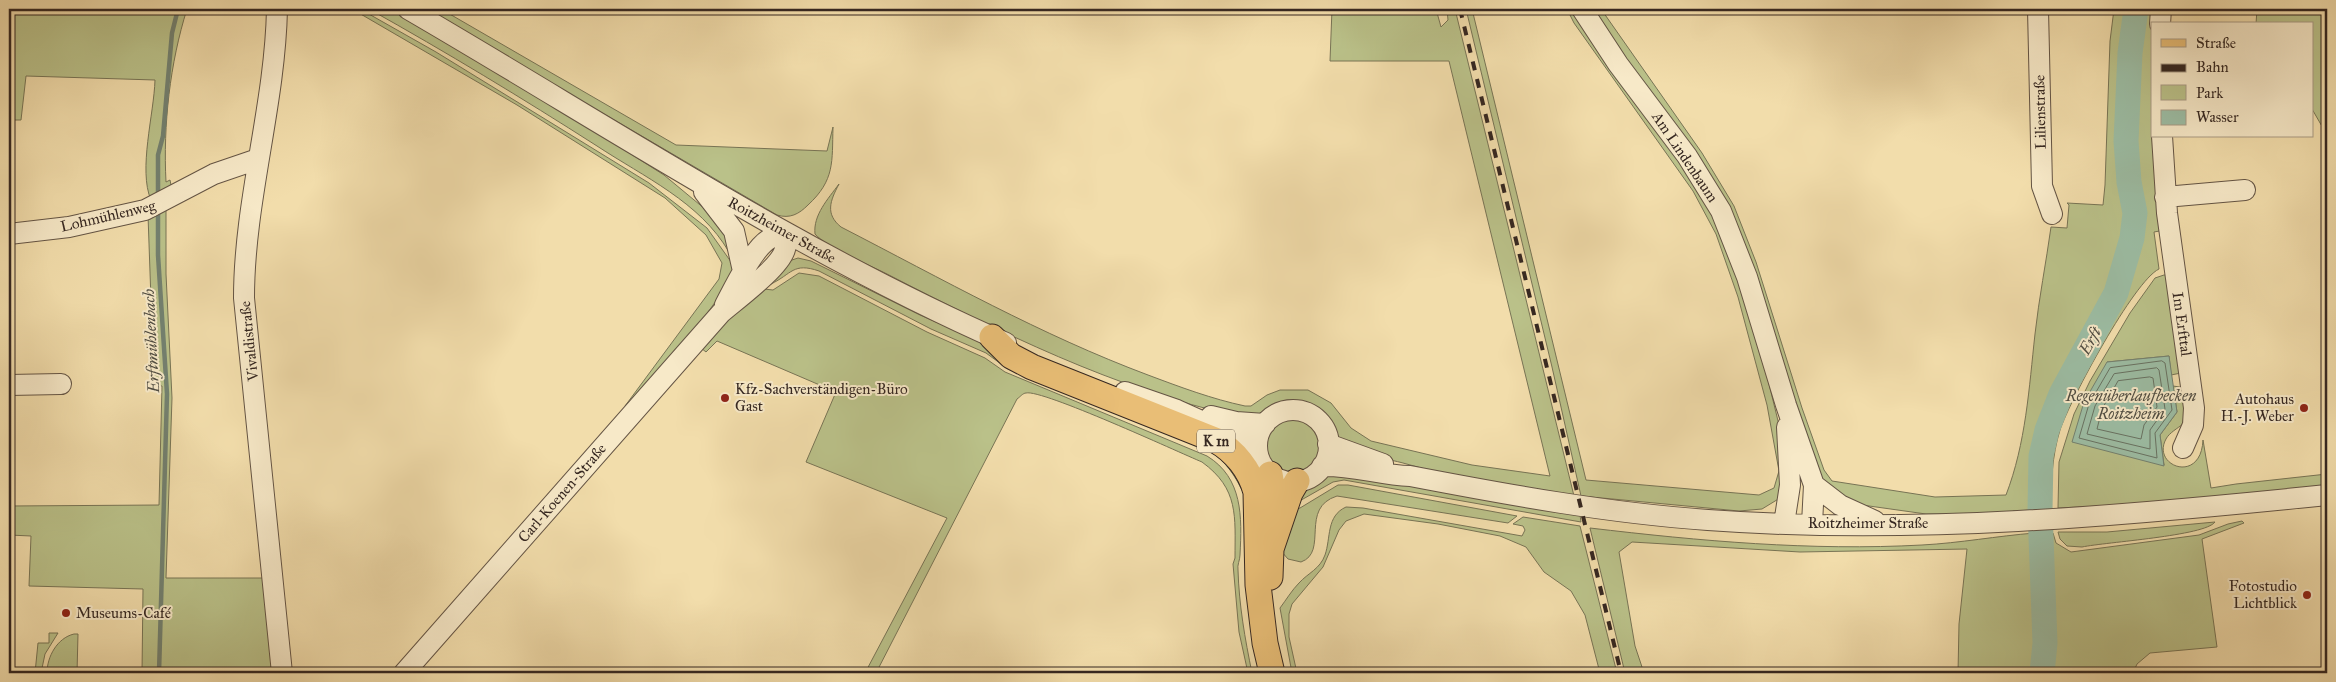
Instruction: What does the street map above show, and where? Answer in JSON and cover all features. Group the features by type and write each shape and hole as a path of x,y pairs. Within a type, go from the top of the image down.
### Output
{"main road":[{"name":"K 1n","path":"992,337 1011,356 1032,367 1215,440 1239,459 1256,492 1258,585 1265,642 1272,673"},
{"path":"1270,474 1272,486 1267,539 1271,549"},
{"path":"1284,673 1273,618 1270,578 1271,549 1290,493 1297,481"}],"street":[{"name":"Vivaldistraße","path":"277,9 269,93 246,248 244,298 282,673"},
{"name":"Roitzheimer Straße","path":"408,9 786,234 992,337 1071,371 1177,410 1257,446"},
{"name":"Am Lindenbaum","path":"1582,9 1618,64 1687,156 1721,211 1747,278 1786,405 1814,485 1812,524"},
{"name":"Lilienstraße","path":"2038,9 2042,186 2052,214"},
{"path":"2160,22 2161,9"},
{"name":"Im Erfttal","path":"2162,138 2165,197 2194,408 2192,425 2183,448"},
{"name":"Lohmühlenweg","path":"9,234 69,226 159,204 214,174 258,159"},
{"path":"697,182 734,231 743,270"},
{"path":"2165,197 2245,190"},
{"name":"Carl-Koenen-Straße","path":"404,673 721,313 776,264 785,251 786,234 770,238 743,270 721,313"},
{"path":"9,385 61,384"},
{"name":"Am Lindenbaum","path":"1784,524 1790,485 1786,405"},
{"name":"Roitzheimer Straße","path":"1177,410 1236,422 1265,424"},
{"path":"1292,410 1304,412 1314,417 1322,426 1328,444 1327,455 1322,466 1314,475 1297,481 1283,480 1270,474 1261,461 1257,446 1259,435 1265,424 1280,413 1292,410"},
{"name":"Roitzheimer Straße","path":"1328,444 1410,476"},
{"name":"Roitzheimer Straße","path":"1322,466 1338,466 1388,475 1410,476 1580,506 1706,520 1784,524 1882,524 2074,518 2327,495"},
{"path":"1814,485 1840,505 1882,524"}],"green space":[{"path":"9,9 187,9 172,72 167,116 166,182 170,180 172,190 151,200 147,188 146,158 155,80 26,76 21,120 9,120"},
{"path":"352,9 360,9 436,52 649,183 707,228 734,266 718,298 689,337 629,404 625,406 719,279 722,263 706,235 665,198 517,105"},
{"path":"369,9 393,9 511,78 664,175 723,224 729,252 717,234 703,219 670,192 512,93"},
{"path":"424,9 441,9 676,145 827,151 833,127 832,160 828,179 817,196 801,211 790,216 777,215"},
{"path":"1332,9 1436,9 1441,27 1448,20 1447,9 1455,9 1574,496 1466,479 1369,454 1340,441 1331,422 1325,415 1313,406 1304,403 1286,403 1246,417 1191,405 1146,391 1058,357 972,317 849,256 815,234 816,220 826,201 839,184 831,202 831,212 841,227 992,306 1108,359 1196,392 1245,406 1251,406 1267,395 1280,390 1308,390 1331,403 1351,428 1371,441 1472,465 1550,476 1449,61 1330,61"},
{"path":"1466,9 1472,9 1586,480 1759,495 1774,488 1779,471 1767,405 1738,297 1716,234 1693,191 1574,23 1567,9 1575,9 1678,154 1724,235 1761,351 1779,425 1786,467 1780,498 1762,509 1739,511 1581,496"},
{"path":"1591,9 1601,9 1702,153 1734,206 1756,262 1802,408 1824,470 1832,481 1935,497 2006,495 2013,475 2022,435 2051,227 2067,228 2069,205 2067,203 2103,205 2110,41 2114,9 2127,9 2121,71 2119,155 2125,195 2121,263 2111,294 2059,388 2044,422 2036,462 2035,510 2013,511 2013,514 1926,514 1855,504 1820,478 1755,278"},
{"path":"2142,9 2157,9 2153,22 2151,22 2151,138 2165,230 2154,232 2159,269 2148,278 2119,317 2076,394 2057,440 2052,469 2051,509 2044,509 2046,457 2052,430 2068,390 2120,297 2140,237 2140,207 2133,149 2138,47"},
{"path":"2257,9 2327,9 2327,135 2314,112 2314,22 2256,22"},
{"path":"166,206 166,274 172,398 166,578 266,578 275,673 142,673 143,589 29,586 31,536 9,535 9,506 159,505 162,386 154,385 148,215"},
{"path":"798,258 811,261 920,315 980,341 1232,461 1243,492 1229,469 1210,451 1008,369 986,353 931,329 819,271 803,268 793,270 771,284 789,261"},
{"path":"799,273 819,276 927,332 985,358 1005,372 1207,456 1219,465 1228,475 1238,500 1241,527 1238,568 1239,583 1243,622 1252,673 1248,673 1239,632 1233,564 1235,558 1234,516 1229,493 1223,482 1202,462 1082,410 1037,394 1026,393 1017,399 876,673 865,673 947,518 806,462 836,392 717,341 706,352 701,348 743,304 764,289 773,290"},
{"path":"2171,275 2181,373 2171,375 2169,356 2107,362 2164,465 2160,435 2177,412 2173,386 2186,388 2183,424 2167,437 2163,449 2165,457 2171,463 2178,467 2186,467 2194,463 2200,454 2203,440 2211,488 2327,474 2327,487 2164,503 2058,508 2059,462 2074,414 2090,381 2130,313 2155,278"},
{"path":"1293,419 1303,421 1312,427 1318,436 1320,446 1318,456 1312,465 1303,471 1293,473 1283,471 1274,465 1268,456 1266,446 1268,436 1274,427 1283,421"},
{"path":"1338,473 1580,515 1581,522 1344,480 1333,482 1296,503 1305,489 1327,476"},
{"path":"1338,485 1348,485 1517,516 1508,523 1337,496 1326,502 1319,510 1316,520 1315,540 1309,557 1301,562 1288,559 1281,551 1292,510 1300,508"},
{"path":"1346,507 1363,508 1522,536 1525,530 1523,526 1513,524 1523,517 1580,526 1617,673 1600,673 1585,615 1571,591 1544,572 1526,547 1500,536 1438,524 1364,514 1346,521 1339,530 1323,567 1292,604 1289,614 1289,637 1297,673 1292,673 1280,608 1296,586 1323,560 1332,522 1335,516"},
{"path":"2242,521 2244,523 2202,539 2217,647 2150,653 2137,664 2133,673 2048,673 2054,656 2055,646 2051,629 2046,533 2053,533 2056,543 2071,552 2199,535"},
{"path":"2215,522 2207,527 2175,535 2082,547 2067,546 2060,539 2058,532 2107,532"},
{"path":"1590,528 1714,541 1839,547 1936,544 2035,533 2034,614 2038,651 2036,673 1958,673 1959,624 1967,549 1800,552 1632,542 1619,552 1635,646 1644,673 1625,673"},
{"path":"49,633 58,633 45,654 41,673 35,673 38,643 49,643"},
{"path":"78,634 77,673 47,673 47,667 54,649 68,636"}],"water":[{"name":"Regenüberlaufbecken Roitzheim","path":"2169,356 2177,412 2160,435 2164,466 2072,442 2084,402 2107,362"}],"waterway":[{"name":"Erftmühlenbach","path":"158,198 158,155 163,136 172,33 178,9"},
{"name":"Erft","path":"2042,673 2045,643 2040,510 2041,456 2047,430 2061,394 2116,293 2132,238 2135,213 2129,182 2126,141 2130,53 2136,9"},
{"name":"Erftmühlenbach","path":"158,211 158,255 167,394 159,673"}],"railway":[{"path":"1460,9 1621,673"}],"place":[{"name":"Kfz-Sachverständigen-Büro Gast","path":"725,398"},
{"name":"Autohaus H.-J. Weber","path":"2304,408"},
{"name":"Fotostudio Lichtblick","path":"2307,595"},
{"name":"Museums-Café","path":"66,613"}]}
